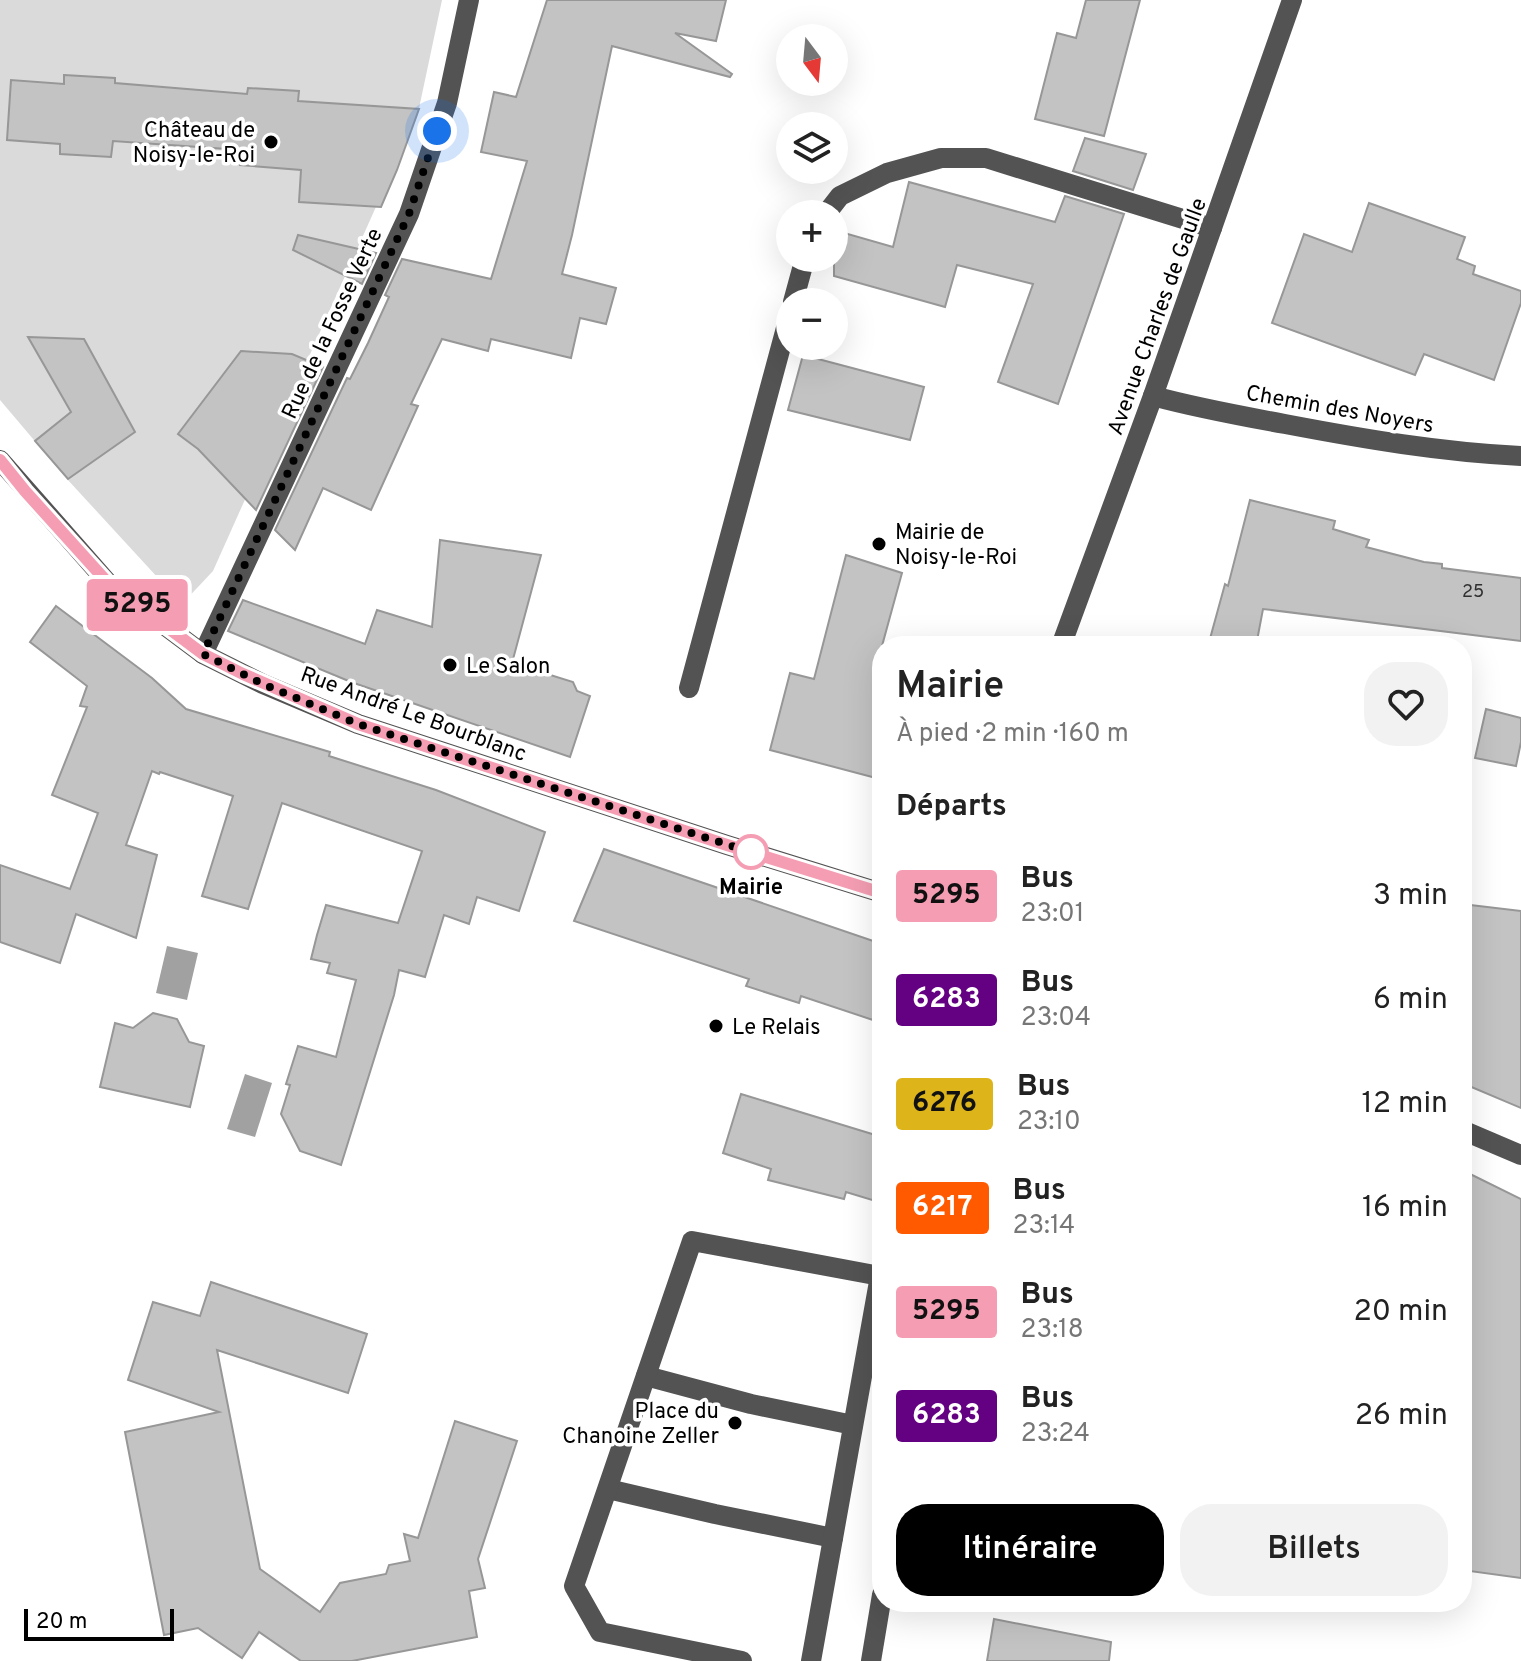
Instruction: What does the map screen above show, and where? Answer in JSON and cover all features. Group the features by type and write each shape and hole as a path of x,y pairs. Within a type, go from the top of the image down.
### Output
{"street":[{"name":"Rue de la Fosse Verte","path":"203,654 409,214 447,103 469,0"},
{"name":"Avenue Charles de Gaulle","path":"1065,636 1292,0"},
{"path":"837,200 887,173 941,158 986,158 1212,228"},
{"path":"689,688 777,360"},
{"name":"Chemin des Noyers","path":"1153,396 1352,437 1463,453 1521,456"},
{"name":"Rue André Le Bourblanc","path":"0,460 108,583 203,654 263,684 358,724 872,890"},
{"path":"1472,1134 1521,1155"},
{"path":"742,1661 600,1632 574,1586 692,1241 872,1274"},
{"path":"811,1661 872,1324"},
{"path":"646,1376 751,1404 853,1425"},
{"path":"608,1489 833,1538"},
{"path":"871,1661 879,1612"}],"shaded area":[{"path":"0,0 442,0 418,113 213,571 182,604 67,479 0,400"},
{"path":"167,946 198,953 187,1000 156,993"},
{"path":"245,1074 272,1083 255,1137 227,1129"}],"building":[{"path":"547,0 726,0 716,41 675,33 732,74 730,77 612,46 562,274 616,288 606,324 580,318 571,358 491,339 488,351 442,339 411,404 418,406 371,510 323,488 295,550 275,530 347,378 350,379 368,343 402,259 491,279 527,161 481,152 494,92 516,97"},
{"path":"1086,0 1140,0 1104,136 1035,119 1057,33 1076,38"},
{"name":"Château de Noisy-le-Roi","path":"64,75 115,78 115,83 247,94 248,88 299,91 298,101 419,109 381,207 299,202 301,170 240,165 241,150 113,141 111,157 60,154 60,144 7,140 11,80 64,84"},
{"path":"1085,138 1146,154 1133,190 1073,171"},
{"path":"909,182 1055,222 1065,196 1124,214 1058,404 998,382 1033,284 957,265 945,307 834,276 834,272 848,272 848,234 893,247"},
{"path":"1369,203 1465,237 1457,259 1475,266 1473,274 1521,291 1521,303 1494,380 1424,354 1415,375 1272,323 1304,234 1352,252"},
{"path":"298,235 376,253 362,284 293,250"},
{"path":"28,337 84,339 135,432 68,479 35,441 71,412"},
{"path":"241,351 292,354 323,367 256,510 198,449 178,434"},
{"path":"802,360 822,360 924,387 910,440 788,410"},
{"path":"1250,500 1335,521 1333,529 1369,540 1366,547 1442,564 1442,568 1521,578 1521,641 1263,609 1258,636 1211,636 1225,584 1228,586"},
{"path":"440,540 541,555 512,663 573,682 577,691 590,696 570,757 351,682 228,631 243,600 365,644 377,610 432,627"},
{"path":"846,555 902,573 885,636 872,636 872,777 770,750 790,673 814,679"},
{"path":"56,606 152,678 186,709 330,752 329,756 436,790 545,832 519,911 477,897 469,924 444,915 425,977 399,970 341,1165 300,1151 281,1114 290,1085 286,1084 298,1046 336,1057 356,980 327,973 330,963 311,959 317,935 326,905 398,923 422,851 282,803 248,909 202,896 233,796 152,771 126,845 157,855 136,938 76,914 60,963 0,942 0,865 70,889 98,813 52,795 87,707 80,706 87,686 30,642"},
{"path":"1486,709 1521,718 1521,742 1516,766 1475,758"},
{"path":"604,849 872,941 872,1020 801,996 799,1003 746,986 749,979 574,921"},
{"path":"1472,905 1521,911 1521,1108 1472,1087"},
{"path":"153,1013 177,1019 189,1042 204,1046 190,1107 100,1087 115,1023 133,1028"},
{"path":"741,1094 872,1134 872,1200 846,1192 844,1199 768,1180 771,1169 723,1153"},
{"path":"1472,1175 1521,1199 1521,1578 1472,1571"},
{"path":"211,1282 367,1334 348,1393 217,1350 260,1569 320,1612 340,1583 386,1574 389,1565 410,1561 404,1534 418,1538 455,1421 517,1441 478,1559 485,1588 469,1591 477,1637 352,1661 301,1661 259,1632 242,1658 198,1628 164,1635 125,1432 219,1412 128,1380 153,1302 200,1316"},
{"path":"994,1619 1111,1642 1109,1661 987,1661"}],"bus line":[{"name":"5295","path":"0,460 108,583 203,654 263,684 358,724 872,890"}],"place":[{"name":"Château de Noisy-le-Roi","path":"271,142"},
{"name":"Mairie de Noisy-le-Roi","path":"879,544"},
{"name":"Le Salon","path":"450,665"},
{"name":"Mairie","path":"751,852"},
{"name":"Le Relais","path":"716,1026"},
{"name":"Place du Chanoine Zeller","path":"735,1423"}],"route":[{"path":"437,131 409,214 203,654 263,684 358,724 751,852"}]}
